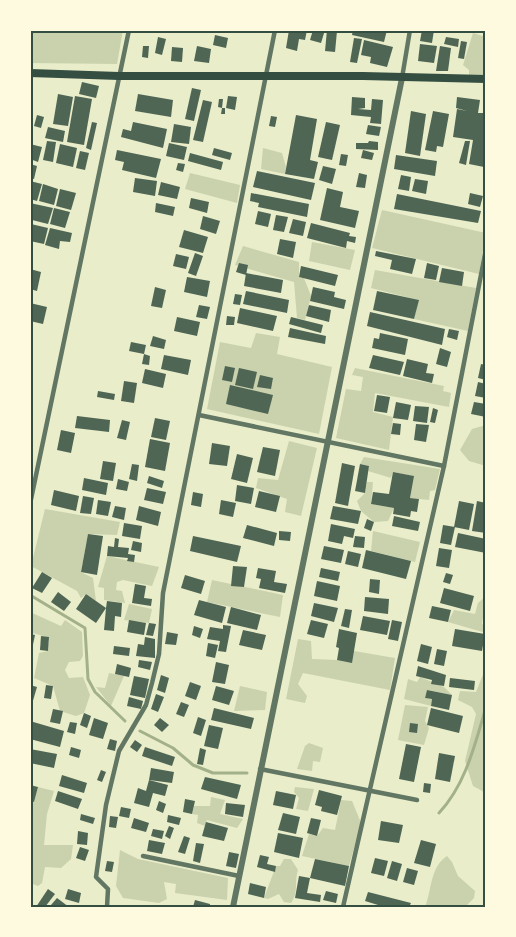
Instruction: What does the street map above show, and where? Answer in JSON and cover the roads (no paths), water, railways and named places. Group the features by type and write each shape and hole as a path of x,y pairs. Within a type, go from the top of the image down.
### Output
{"main road":[{"path":"30,73 119,76 486,79"}],"street":[{"path":"30,504 129,30"},
{"path":"107,907 108,889 96,877 106,805 119,751 146,705 159,654 164,594 276,30"},
{"path":"233,907 410,30"},
{"path":"343,907 372,790 444,466 486,249"},
{"path":"199,415 444,466"},
{"path":"260,769 417,800"},
{"path":"143,856 239,876"}],"waterway":[{"path":"30,595 85,628 88,679 95,692 125,721"},
{"path":"439,813 463,776 486,707"},
{"path":"140,731 173,748 193,765 213,773 247,773"}]}
